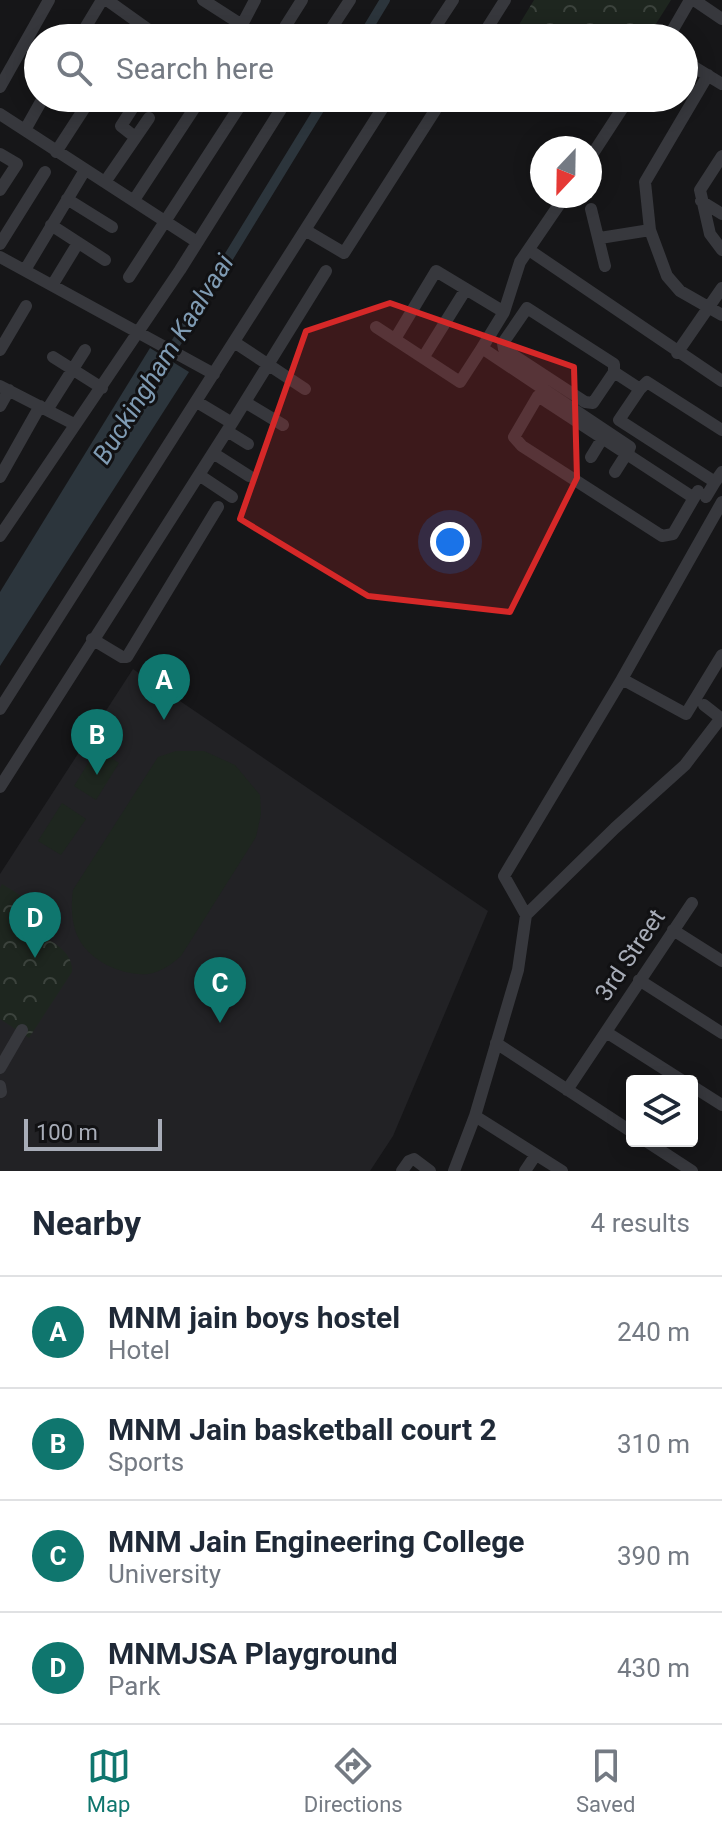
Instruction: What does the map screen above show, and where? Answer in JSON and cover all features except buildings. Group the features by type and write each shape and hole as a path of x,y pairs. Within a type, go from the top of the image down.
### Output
{"street":[{"path":"35,24 49,0"},
{"path":"88,24 104,0 139,24"},
{"path":"203,0 240,24"},
{"path":"243,24 255,0"},
{"path":"287,24 302,0"},
{"path":"334,24 350,0"},
{"path":"437,24 453,0"},
{"path":"490,24 505,0"},
{"path":"677,24 692,0 722,19"},
{"path":"0,87 24,44"},
{"path":"698,69 722,84"},
{"path":"698,92 708,75"},
{"path":"25,130 35,112"},
{"path":"56,152 82,112"},
{"path":"130,112 121,126 135,137"},
{"path":"134,200 192,112"},
{"path":"129,277 236,112"},
{"path":"0,536 74,424 102,388 279,112"},
{"path":"0,709 380,112"},
{"path":"305,230 344,253 434,112"},
{"path":"602,140 620,112"},
{"path":"686,112 645,182 650,230 667,276 680,291 722,315"},
{"path":"0,114 197,242"},
{"path":"105,182 149,118"},
{"path":"0,154 17,164 0,190"},
{"path":"722,156 700,190 710,234 722,250"},
{"path":"25,270 85,170"},
{"path":"0,244 45,172"},
{"path":"67,199 112,227"},
{"path":"701,201 722,214"},
{"path":"376,327 460,382 504,312 520,262 557,208"},
{"path":"591,209 605,266"},
{"path":"51,225 105,260"},
{"path":"600,238 650,230"},
{"path":"53,284 78,243"},
{"path":"529,250 722,381"},
{"path":"0,257 214,374"},
{"path":"0,787 326,271"},
{"path":"395,339 436,271 504,312"},
{"path":"677,353 722,288"},
{"path":"423,358 466,289"},
{"path":"0,350 26,306"},
{"path":"501,354 503,343 527,308 614,364 614,372 593,403 582,407 540,393"},
{"path":"234,342 305,389"},
{"path":"482,348 501,354 582,407 607,434"},
{"path":"0,477 85,350"},
{"path":"501,354 540,393 699,495 721,504 622,679 504,876 526,915"},
{"path":"53,357 102,388"},
{"path":"614,372 640,389"},
{"path":"591,457 647,382 722,430"},
{"path":"0,406 4,388 74,424"},
{"path":"540,393 514,437 522,446 662,536 673,534 699,495 719,477 619,420"},
{"path":"197,402 248,444"},
{"path":"245,402 283,425"},
{"path":"615,472 629,451"},
{"path":"213,453 249,476"},
{"path":"199,475 232,497"},
{"path":"92,639 127,657 218,507"},
{"path":"622,679 686,714 722,655"},
{"path":"454,1171 475,1116 518,970 526,915 685,765 722,718 704,705"},
{"name":"3rd Street","path":"567,1090 692,903"},
{"path":"673,930 722,961"},
{"path":"639,980 722,1033"},
{"path":"0,1068 22,1030"},
{"path":"606,1032 674,1075"},
{"path":"496,1043 626,1128"},
{"path":"698,1090 722,1105"},
{"path":"475,1116 562,1171"},
{"path":"653,1147 674,1166 692,1171"},
{"path":"525,1171 535,1156"},
{"path":"402,1171 414,1159 430,1171"}],"highlighted area":[{"path":"390,303 574,367 577,478 510,612 368,596 240,519 306,331"}],"shaded area":[{"path":"133,669 488,911 393,1136 370,1171 0,1171 0,874"}],"green space":[{"path":"534,0 671,0 656,24 519,24"},
{"path":"97,749 119,763 96,800 74,786"},
{"path":"176,751 204,751 235,765 260,795 261,814 256,837 181,956 153,973 128,973 100,961 84,947 73,921 73,890 158,757"},
{"path":"62,803 86,819 61,855 38,841"},
{"path":"2,884 43,909 31,929 59,946 72,964 72,972 29,1038 0,1019"}],"water":[{"path":"150,348 189,372 0,666 0,592"}],"waterway":[{"name":"Buckingham Kaalvaai","path":"370,24 385,0"},
{"name":"Buckingham Kaalvaai","path":"160,369 317,112"}],"place":[{"name":"MNM jain boys hostel","path":"164,720"},
{"name":"MNM Jain basketball court 2","path":"97,775"},
{"name":"MNMJSA Playground","path":"35,958"},
{"name":"MNM Jain Engineering College","path":"220,1023"}]}
